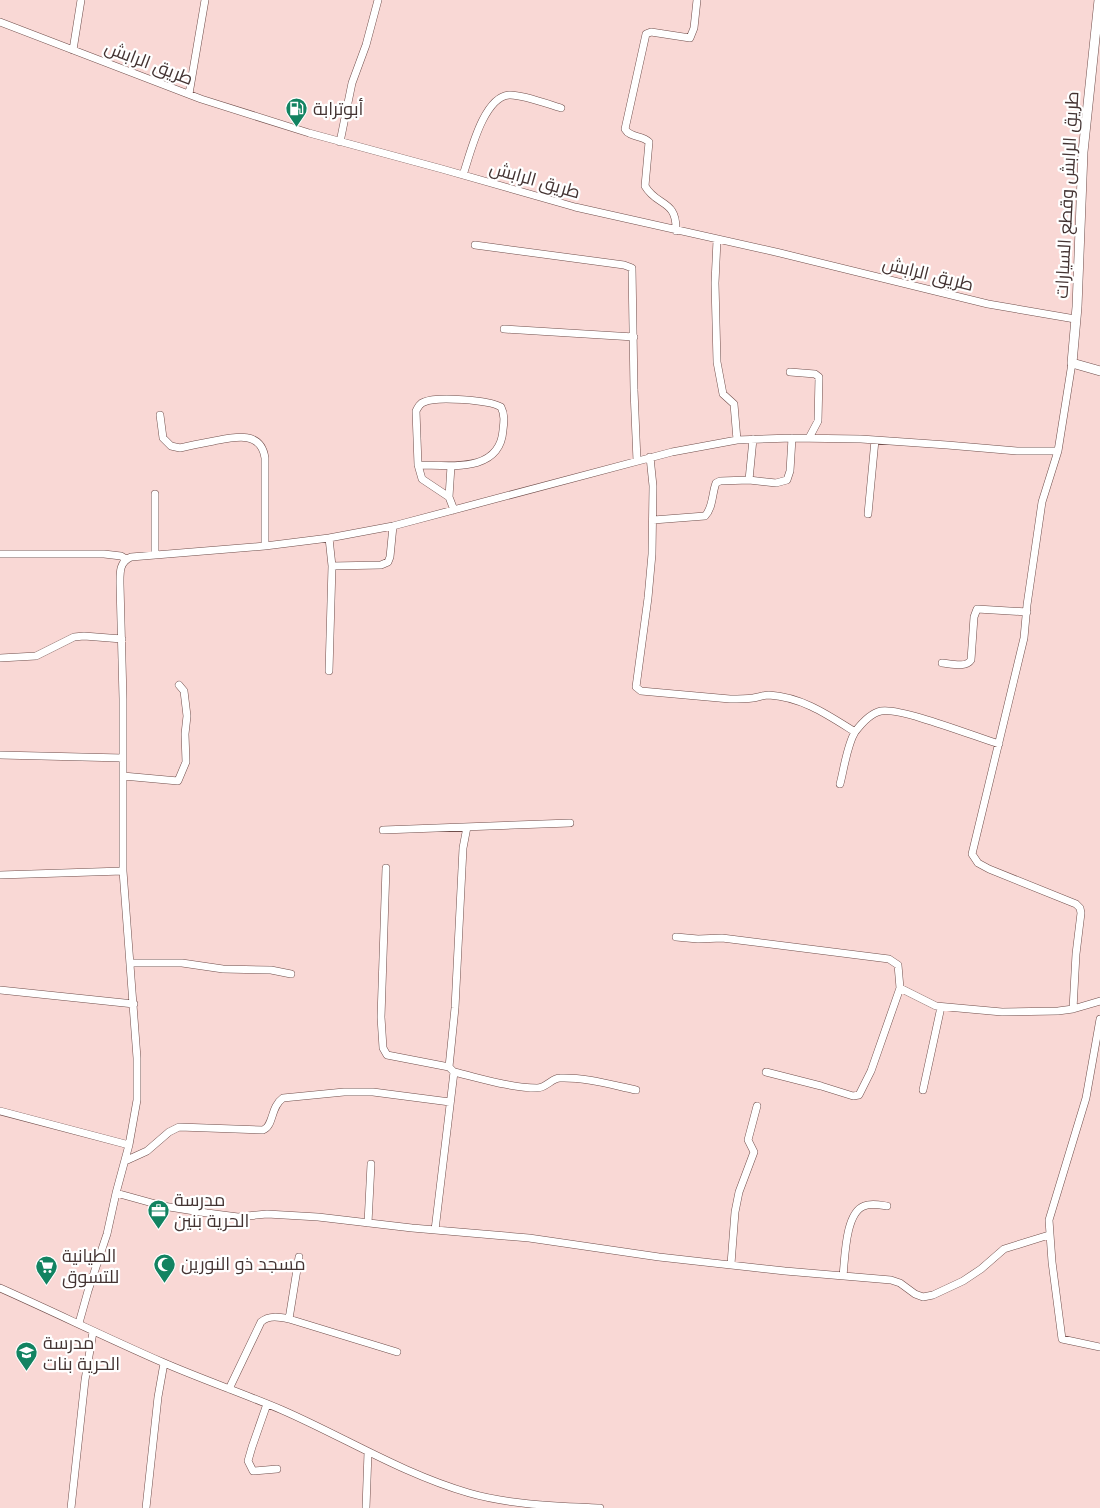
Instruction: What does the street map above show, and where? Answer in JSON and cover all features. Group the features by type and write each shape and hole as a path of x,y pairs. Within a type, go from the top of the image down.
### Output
{"main road":[{"name":"طريق الرابش وقطع السيارات","path":"1072,363 1083,152 1099,0"},
{"path":"1072,363 1100,370"}],"street":[{"path":"73,50 81,0"},
{"path":"189,94 205,0"},
{"path":"340,142 352,83 366,45 378,0"},
{"path":"676,231 676,220 673,212 645,186 649,142 644,138 629,134 625,130 646,34 651,32 690,38 694,28 696,0"},
{"name":"طريق الرابش","path":"0,22 189,94 291,127 574,207 780,253 988,304 1075,319"},
{"path":"463,175 481,123 486,113 501,97 512,95 561,108"},
{"path":"717,240 715,314 717,362 723,394 734,404 737,440"},
{"path":"475,245 629,266 632,268 637,461"},
{"path":"504,329 634,337"},
{"path":"1072,363 1058,451 1042,502 1024,638 972,850 973,856 978,863 989,869 1076,904 1080,908 1073,1009"},
{"path":"790,372 815,374 820,377 818,421 809,438"},
{"path":"418,465 468,465 487,458 496,451 503,437 504,413 501,407 496,404 475,400 446,400 423,402 416,411 418,465 422,479 449,498"},
{"path":"160,415 163,438 168,444 176,447 240,436 250,439 261,448 265,458 265,546"},
{"path":"653,520 705,516 710,509 716,483 749,480 776,483 787,480 790,471 792,438"},
{"path":"79,1323 107,1234 125,1162 135,1115 138,1082 134,1004 123,871 120,567 126,559 131,557 265,546 329,538 393,526 650,457 737,440 809,438 875,440 1017,451 1058,451"},
{"path":"749,480 753,439"},
{"path":"868,514 875,440"},
{"path":"650,457 653,486 653,520 648,598 636,687 641,691 730,699 766,695 787,698 816,708 855,732"},
{"path":"451,466 449,498 454,510"},
{"path":"155,494 155,555"},
{"path":"332,566 380,565 388,562 393,526"},
{"path":"329,538 332,566 329,670"},
{"path":"0,554 104,554 121,556 126,559"},
{"path":"942,662 966,665 971,660 974,617 977,609 1026,612"},
{"path":"0,658 36,656 74,637 122,638"},
{"path":"123,776 178,780 186,762 185,734 187,716 184,691 179,685"},
{"path":"840,784 855,732 874,713 883,710 930,721 998,744"},
{"path":"0,755 123,758"},
{"path":"383,830 570,823"},
{"path":"435,1230 450,1102 463,855 467,827"},
{"path":"386,868 381,1017 383,1048 387,1055 496,1082 538,1089 559,1078 584,1080 636,1090"},
{"path":"0,875 123,871"},
{"path":"676,937 698,939 722,938 889,959 898,965 900,988 871,1071 859,1095 852,1096 766,1072"},
{"path":"130,963 182,963 223,968 271,970 291,974"},
{"path":"900,988 930,1004 941,1007 1018,1012 1073,1009 1100,1001"},
{"path":"0,990 134,1004"},
{"path":"923,1090 941,1007"},
{"path":"1100,1019 1086,1098 1049,1220 1049,1234 1062,1339 1100,1347"},
{"path":"125,1162 147,1151 169,1132 179,1127 267,1129 270,1125 273,1111 283,1098 344,1092 373,1092 450,1102"},
{"path":"731,1264 735,1212 754,1152 748,1140 757,1106"},
{"path":"0,1111 129,1145"},
{"path":"368,1223 372,1164"},
{"path":"116,1193 163,1206 238,1217 285,1215 529,1238 659,1257 891,1280 900,1283 915,1294 923,1297 934,1296 963,1281 981,1269 1004,1249 1049,1234"},
{"path":"842,1276 846,1244 855,1211 871,1204 888,1206"},
{"path":"288,1319 299,1257"},
{"path":"0,1288 79,1323 93,1332 267,1404 413,1472 468,1493 508,1501 578,1508 600,1508"},
{"path":"229,1389 261,1322 270,1317 288,1319 397,1352"},
{"path":"71,1508 85,1380 93,1332"},
{"path":"146,1508 158,1397 164,1363"},
{"path":"267,1404 248,1461 253,1471 277,1469"},
{"path":"366,1508 368,1452"}],"place":[{"name":"أبوترابة","path":"297,128"},
{"name":"مدرسة الحرية بنين","path":"158,1229"},
{"name":"مسجد ذو النورين","path":"165,1283"},
{"name":"الطيانية للتسوق","path":"46,1285"},
{"name":"مدرسة الحرية بنات","path":"27,1372"}]}
